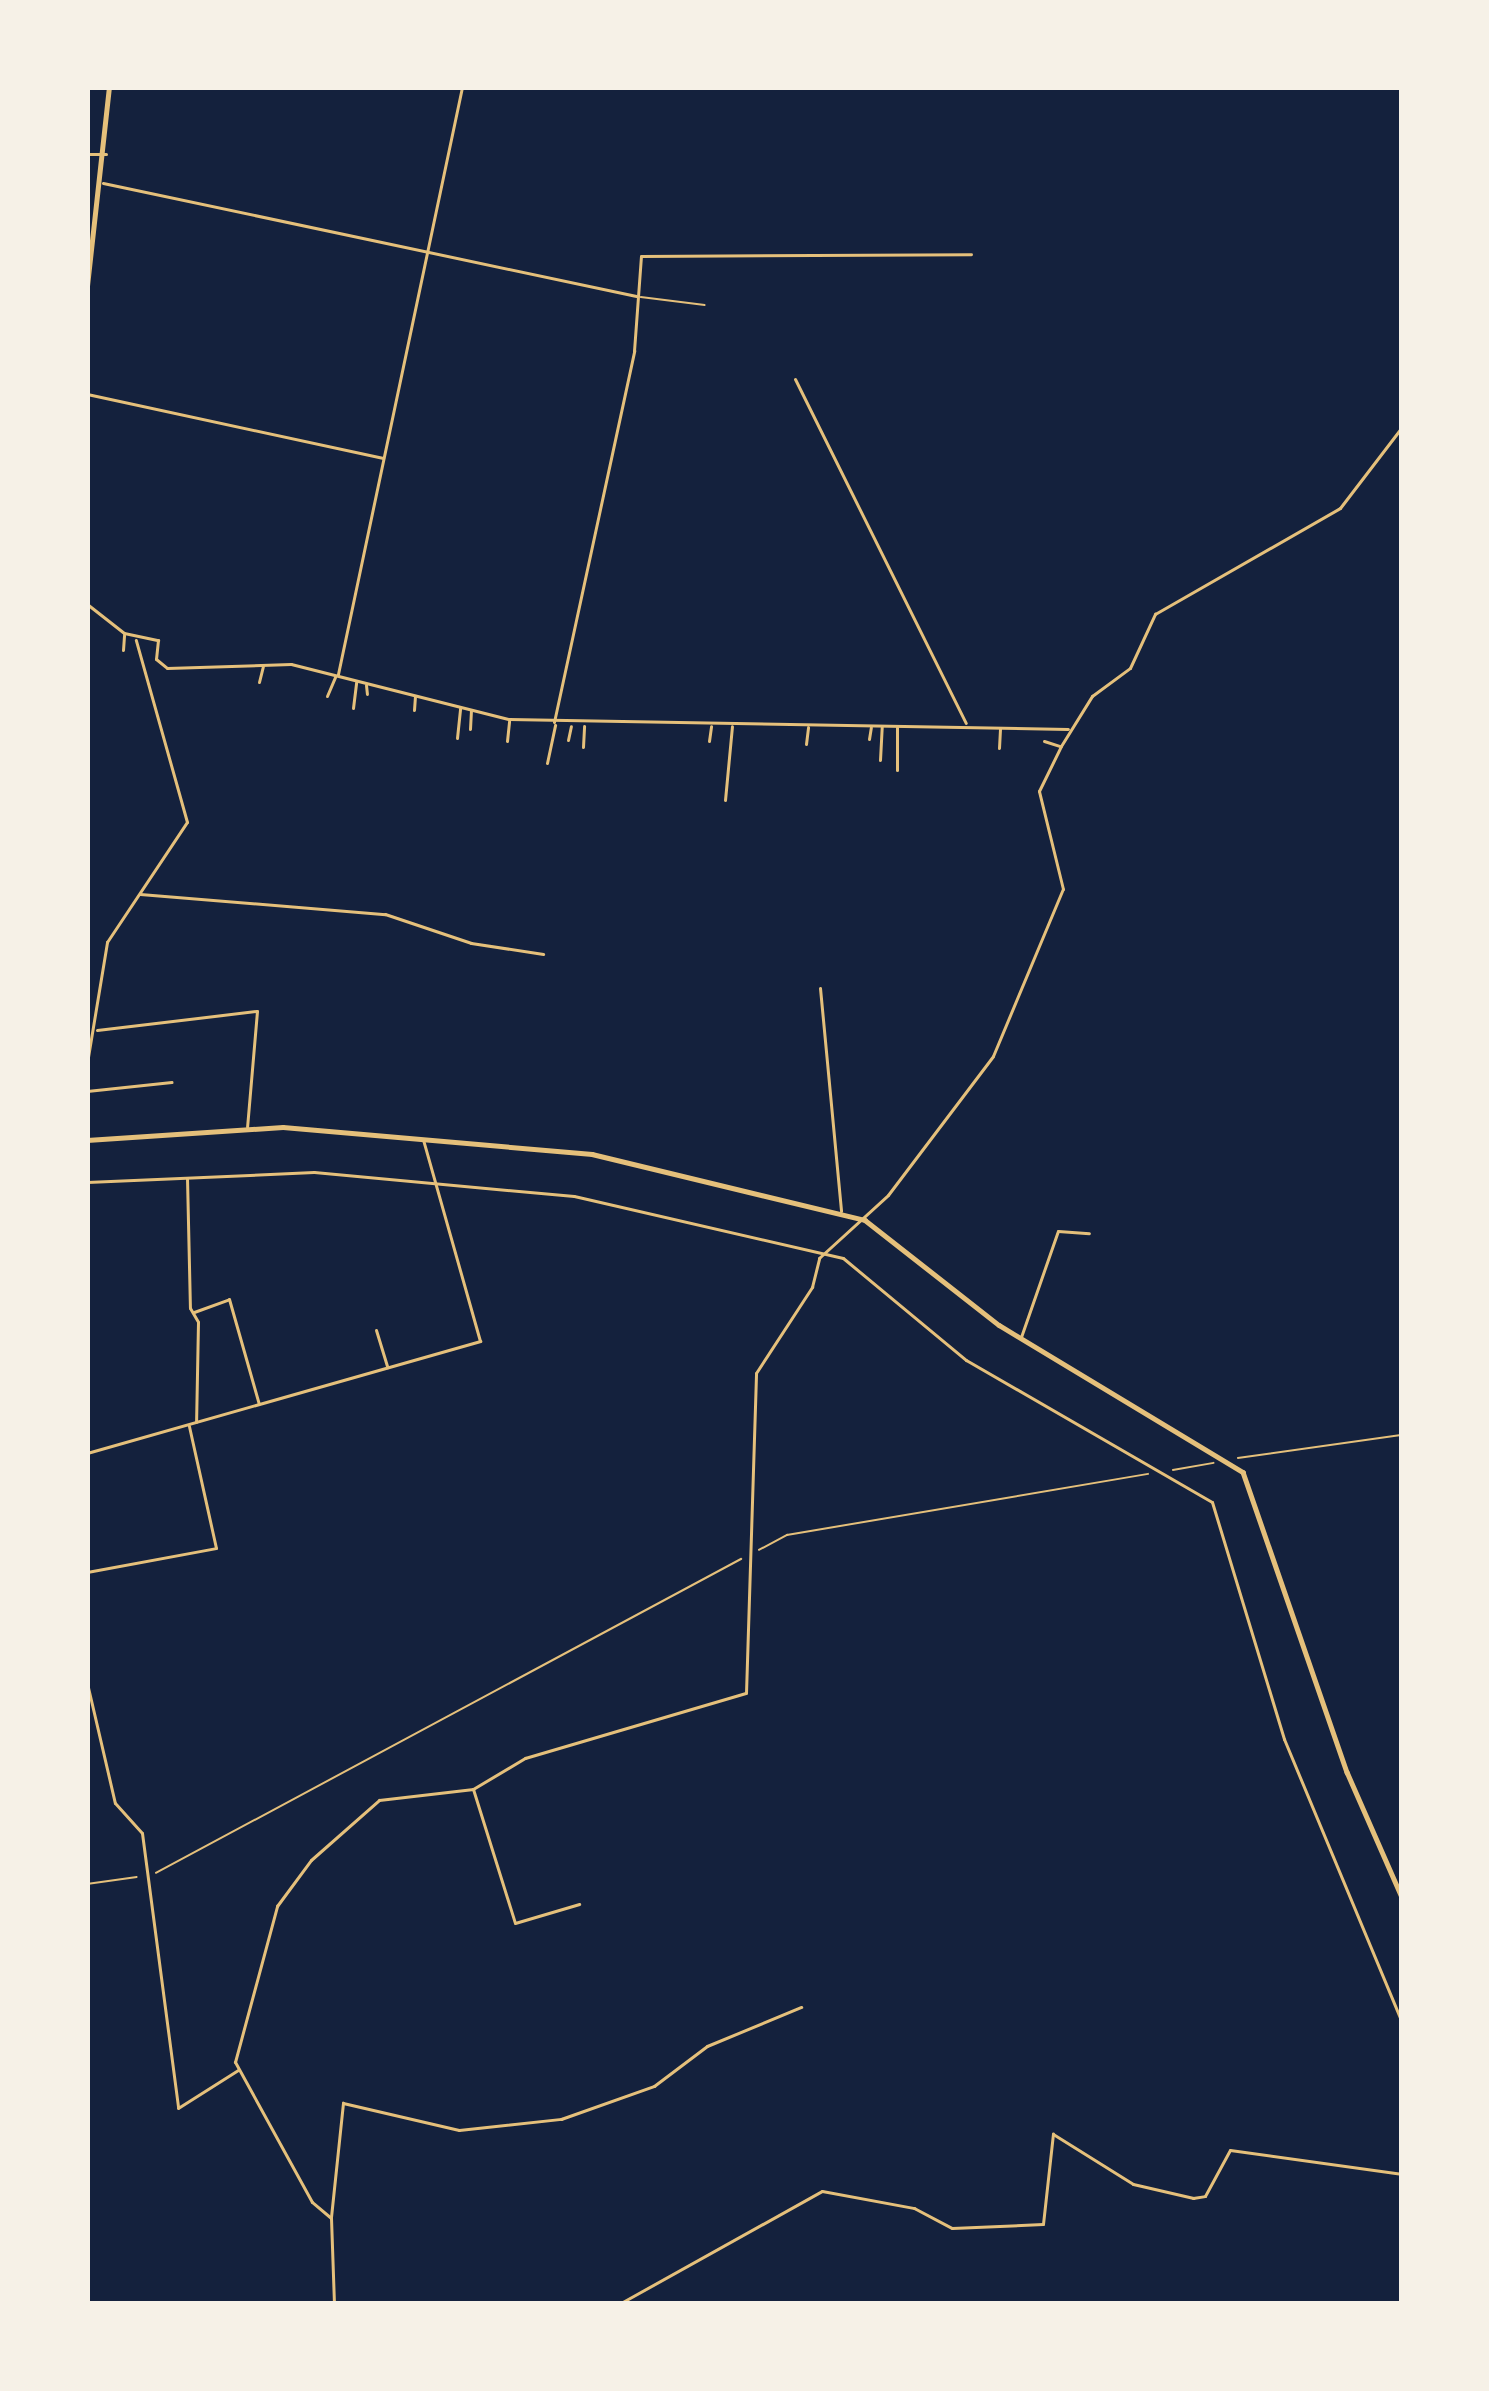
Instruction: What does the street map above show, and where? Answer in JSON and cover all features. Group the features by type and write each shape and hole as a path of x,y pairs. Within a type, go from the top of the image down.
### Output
{"street":[{"path":"87,286 104,184 109,87"},
{"path":"328,696 462,87"},
{"path":"87,154 106,154"},
{"path":"104,184 638,296"},
{"path":"547,763 634,351 646,252 971,254"},
{"path":"795,379 967,725"},
{"path":"87,394 383,458"},
{"path":"332,2218 313,2202 238,2070 234,2054 262,1977 268,1930 292,1882 379,1801 473,1790 525,1758 742,1698 752,1554 756,1373 812,1287 824,1252 865,1220 993,1056 1056,916 1063,868 1039,791 1060,746 1092,696 1130,668 1155,614 1340,508 1402,427"},
{"path":"87,604 124,633 158,640 156,659 166,668 264,664 308,668 509,719 555,724 967,725 1069,730"},
{"path":"123,650 124,633"},
{"path":"87,1063 107,942 188,815 135,638"},
{"path":"308,668 310,661"},
{"path":"259,682 264,664"},
{"path":"353,708 356,680"},
{"path":"367,683 367,694"},
{"path":"414,710 416,695"},
{"path":"457,738 460,706"},
{"path":"470,729 471,709"},
{"path":"507,741 509,719"},
{"path":"568,740 571,724"},
{"path":"583,747 584,724"},
{"path":"709,741 711,724"},
{"path":"725,800 732,724"},
{"path":"806,743 808,725"},
{"path":"869,739 871,725"},
{"path":"880,760 883,725"},
{"path":"897,725 897,770"},
{"path":"947,735 948,725"},
{"path":"999,748 1000,726"},
{"path":"1044,741 1060,746"},
{"path":"139,894 385,914 471,944 543,954"},
{"path":"820,988 841,1213"},
{"path":"95,1030 257,1011 248,1129"},
{"path":"87,1090 172,1082"},
{"path":"87,1140 248,1129 592,1154 865,1220 1021,1339 1243,1472 1347,1772 1402,1897"},
{"path":"87,1453 387,1369 482,1337 422,1139"},
{"path":"87,1182 314,1172 574,1196 843,1258 966,1360 1212,1502 1284,1739 1402,2022"},
{"path":"187,1176 196,1422"},
{"path":"1021,1339 1058,1231 1089,1233"},
{"path":"193,1313 230,1299 259,1405"},
{"path":"376,1330 387,1369"},
{"path":"87,1572 216,1548 189,1424"},
{"path":"87,1683 115,1803 142,1832 178,2108 238,2070"},
{"path":"473,1790 515,1923 579,1904"},
{"path":"334,2304 332,2218 344,2103 459,2130 561,2119 654,2086 707,2046 802,2007"},
{"path":"619,2304 822,2191 914,2208 952,2228 1043,2224 1053,2134 1133,2184 1193,2198 1204,2196 1230,2150 1402,2174"}],"lane":[{"path":"638,296 704,305"}],"path":[{"path":"87,1884 146,1876 787,1534 1402,1435"}]}
